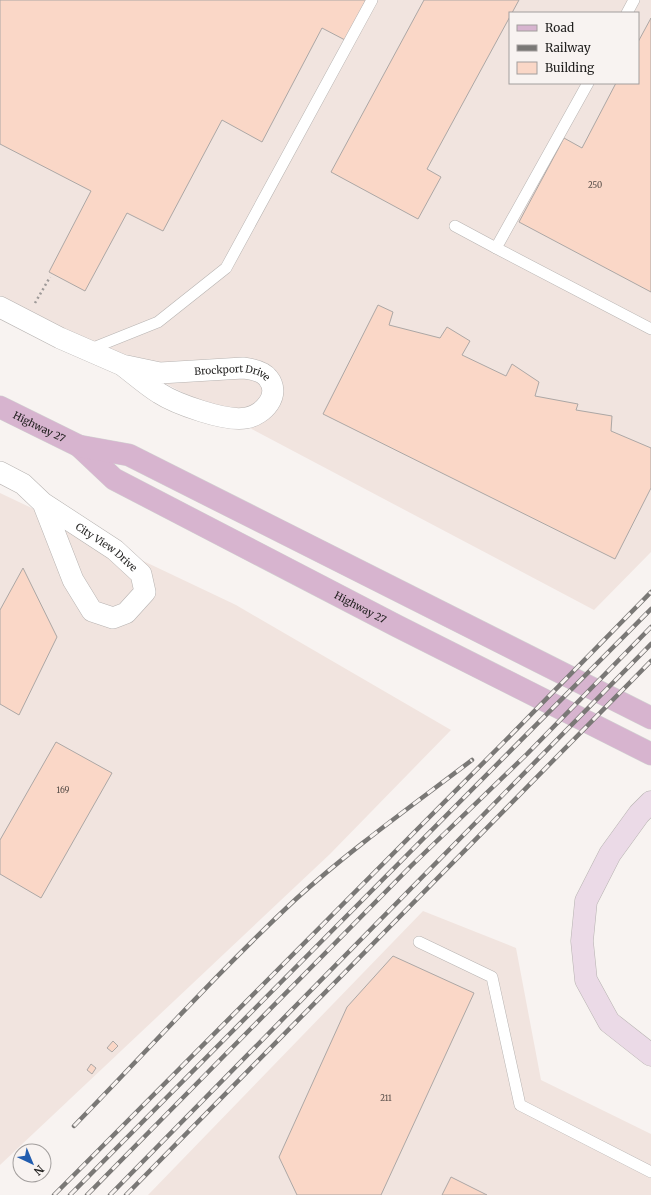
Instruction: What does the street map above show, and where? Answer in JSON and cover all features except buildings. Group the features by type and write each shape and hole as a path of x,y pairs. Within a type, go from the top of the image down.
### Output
{"main road":[{"name":"Highway 27","path":"0,406 79,446 114,479 397,626 651,754"},
{"name":"Highway 27","path":"79,446 129,455 651,718"}],"street":[{"name":"Brockport Drive","path":"0,307 122,365 160,373 243,368 257,370 268,378 273,391 270,404 260,413 246,418 229,418 194,409 159,393 122,365"},
{"name":"City View Drive","path":"0,472 23,484 42,503 115,550 141,574 145,592 126,613 113,618 92,611 73,580 42,503"},
{"path":"645,808 610,854 586,901 582,940 586,980 609,1022 651,1055"}],"lane":[{"path":"88,350 158,322 226,268 372,0"},
{"path":"628,12 634,0"},
{"path":"496,248 587,84"},
{"path":"455,226 651,330"},
{"path":"419,942 492,977 520,1105 651,1172"}],"path":[{"path":"35,303 50,277"}],"shaded area":[{"path":"0,0 651,0 651,552 594,610 0,296"},
{"path":"0,493 236,605 451,730 330,854 23,1143 12,1143 12,1154 0,1165"},
{"path":"423,911 516,948 541,1080 651,1134 651,1195 148,1195"}],"railway":[{"path":"54,1195 651,592"},
{"path":"70,1195 651,609"},
{"path":"87,1195 411,866 527,754 651,627"},
{"path":"110,1195 651,644"},
{"path":"126,1195 651,661"},
{"path":"74,1126 211,982 296,899 360,845 472,760"}]}
